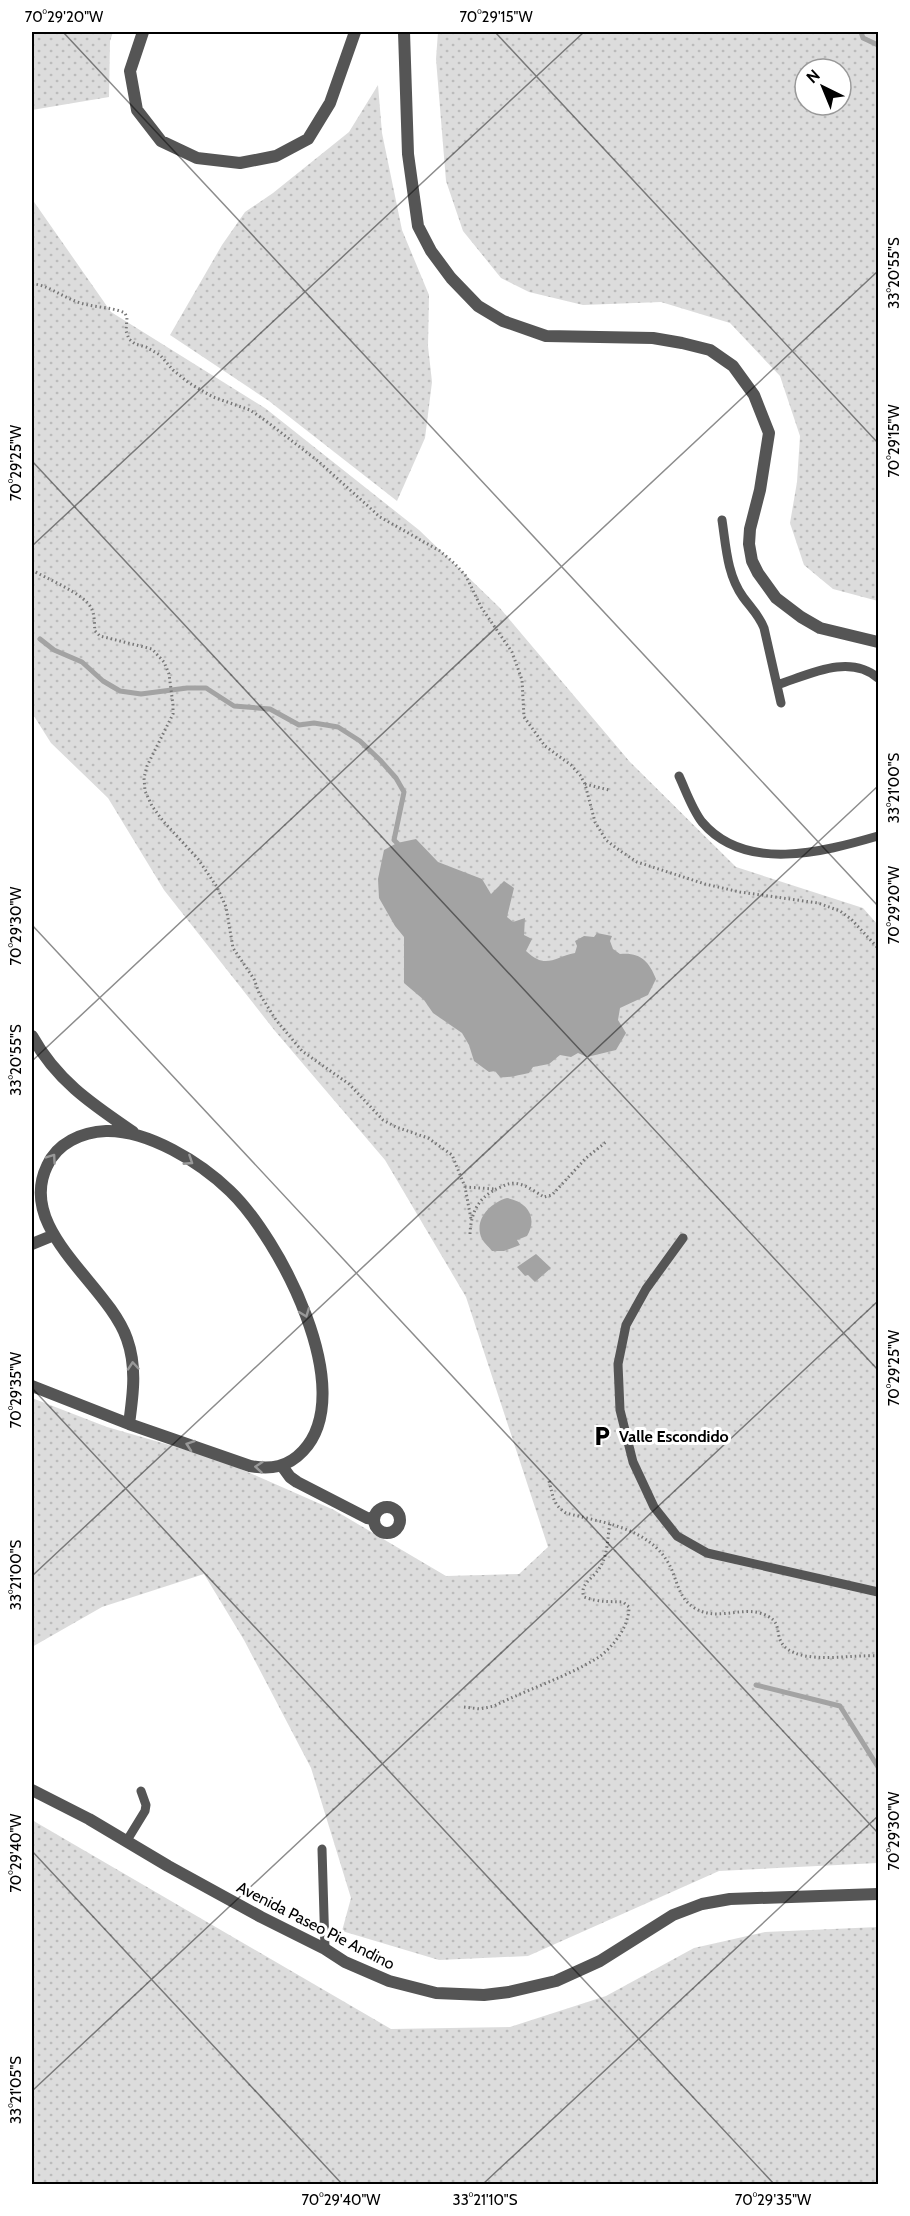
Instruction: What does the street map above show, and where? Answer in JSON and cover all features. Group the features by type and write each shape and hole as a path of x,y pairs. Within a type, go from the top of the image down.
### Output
{"street":[{"path":"143,32 130,71 137,110 160,141 197,158 240,163 276,156 308,139 330,103 355,32"},
{"path":"404,32 408,154 412,198 418,225 431,251 451,278 478,306 503,321 546,336 653,338 710,350 733,366 754,394 769,433 760,490 750,529 749,544 752,561 758,573 776,598 820,628 879,642"},
{"path":"32,1036 45,1059 74,1090 137,1135"},
{"path":"93,1132 101,1120 102,1110"},
{"path":"32,1386 129,1424 250,1466 261,1468 282,1466 293,1460 310,1444 321,1421 323,1408 320,1365 302,1306 259,1225 239,1200 218,1181 186,1158 159,1143 137,1135 112,1131 93,1132 67,1142 47,1165 41,1185 44,1214 54,1235 127,1337 134,1370 129,1424"},
{"path":"32,1244 54,1235"},
{"path":"282,1466 290,1478 367,1518 374,1519"},
{"name":"Avenida Paseo Pie Andino","path":"32,1790 89,1819 126,1842 366,1973 412,1988 460,1995 508,1992 556,1981 600,1961 659,1922 702,1904 730,1899 879,1894"}],"lane":[{"path":"722,520 732,577 743,597 760,618 781,703"},
{"path":"777,685 833,667 859,667 879,678"},
{"path":"679,776 700,820 718,838 739,849 804,853 879,836"},
{"path":"683,1238 646,1289 626,1325 618,1364 620,1410 633,1462 654,1507 677,1536 707,1553 879,1592"},
{"path":"126,1842 145,1811 146,1805 141,1791"},
{"path":"322,1849 325,1949"}],"path":[{"path":"32,284 43,286 94,308 125,313 126,331 129,339 135,344 160,355 173,370 213,398 250,410 318,461 380,518 440,551 455,564 466,576 482,607 512,652 522,680 524,717 545,746 571,765 580,775 585,784 595,822 606,840 637,862 686,878 740,892 818,903 845,915 879,948"},
{"path":"32,570 82,598 90,605 93,611 95,631 100,636 152,649 164,662 169,674 172,714 147,766 144,778 145,791 157,813 198,859 216,887 226,907 233,948 254,979 259,993 276,1020 302,1051 349,1084 383,1120 428,1138 452,1155 465,1187 471,1219"},
{"path":"585,784 609,790"},
{"path":"470,1234 474,1208 482,1197 510,1183 520,1184 544,1197 552,1195 586,1158 606,1142"},
{"path":"465,1187 495,1189"},
{"path":"549,1481 555,1504 566,1513 610,1524 647,1539 661,1552 670,1566 677,1586 695,1608 713,1615 758,1612 773,1618 779,1627 779,1638 786,1647 800,1655 812,1658 879,1656"},
{"path":"464,1707 480,1709 494,1706 599,1656 617,1639 629,1616 628,1607 623,1602 594,1601 584,1597 582,1592 605,1557 610,1524"}],"shaded area":[{"path":"32,32 113,32 110,41 109,97 32,110"},
{"path":"438,32 878,32 878,601 833,589 804,565 790,523 797,482 800,436 780,376 730,323 661,302 583,305 529,292 501,278 463,231 446,181 436,59"},
{"path":"378,85 382,133 402,230 429,295 428,346 432,382 425,438 397,501 269,401 170,335 222,245 245,212 273,193 349,132"},
{"path":"32,199 111,312 265,408 419,530 499,607 630,762 736,867 863,908 878,925 878,1863 719,1871 528,1956 439,1960 342,1931 351,1898 311,1768 244,1640 204,1574 102,1607 32,1647 32,1398 107,1427 218,1459 334,1510 446,1576 519,1574 548,1547 466,1297 385,1160 275,1031 164,890 108,798 51,743 32,713"},
{"path":"416,839 438,862 482,879 491,894 504,881 514,888 507,917 513,922 525,918 524,935 532,939 526,951 533,957 550,961 575,953 577,946 575,941 584,936 594,937 597,933 612,936 610,941 613,949 620,954 638,956 647,963 656,979 648,995 620,1008 618,1020 626,1033 616,1050 587,1057 578,1053 571,1057 560,1055 549,1064 533,1067 529,1073 508,1077 500,1077 495,1071 489,1072 474,1061 462,1033 433,1013 424,1000 404,983 404,937 379,898 378,879 384,850 397,843"},
{"path":"507,1198 521,1203 529,1212 530,1229 527,1236 517,1240 520,1245 504,1251 492,1251 482,1239 481,1219 489,1208"},
{"path":"536,1254 551,1268 535,1282 517,1267"},
{"path":"32,1820 391,2029 510,2027 606,1996 694,1948 765,1932 878,1927 878,2184 32,2184"}],"waterway":[{"path":"861,32 863,38 878,45"},
{"path":"40,639 54,650 82,662 103,681 120,691 141,694 206,688 234,706 270,709 299,725 314,723 338,727 360,741 380,760 396,778 404,792 394,840 397,843"},
{"path":"756,1685 840,1706 878,1767"}],"place":[{"name":"Valle Escondido","path":"602,1436"}]}
